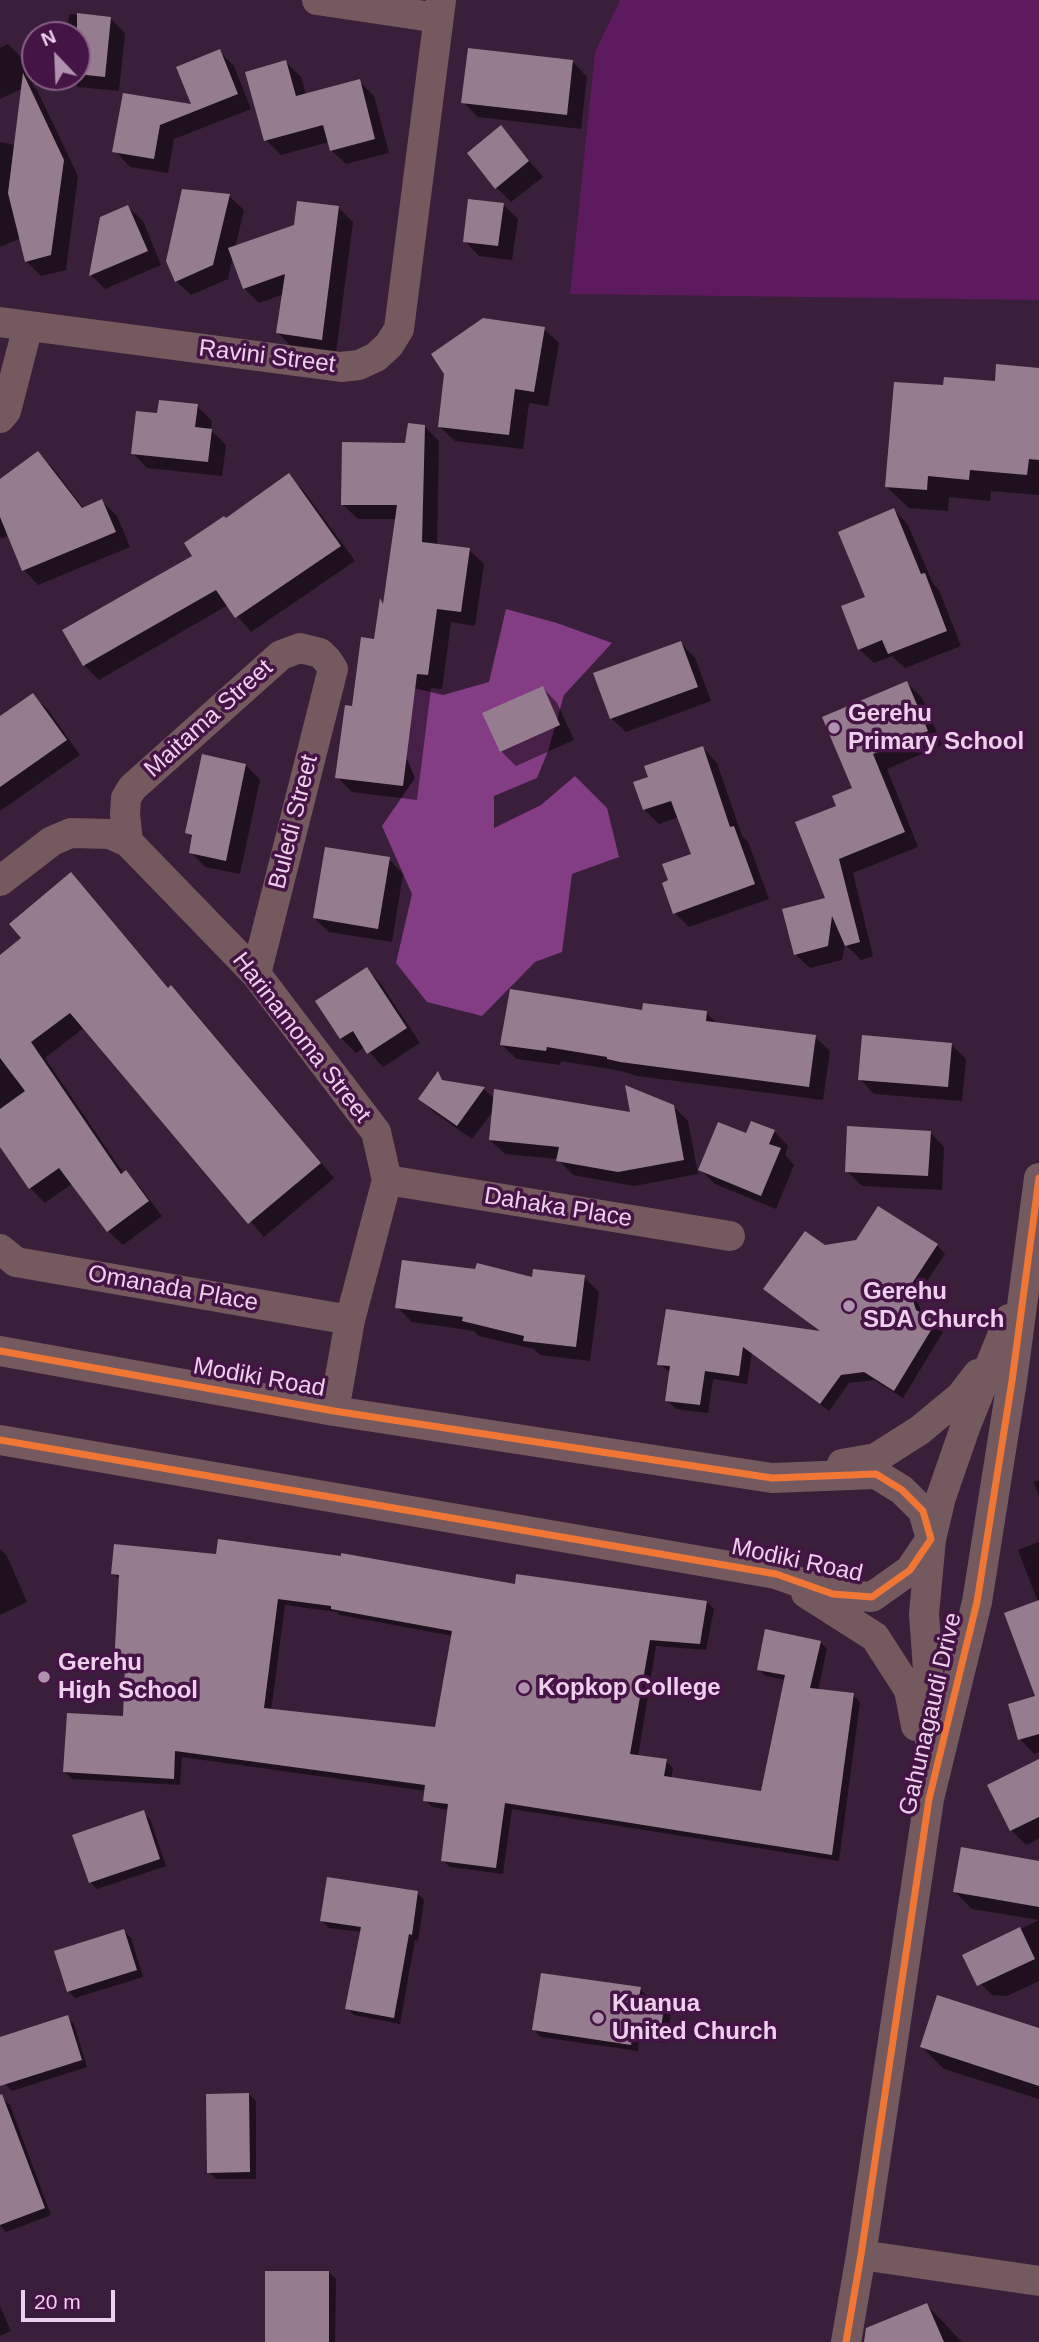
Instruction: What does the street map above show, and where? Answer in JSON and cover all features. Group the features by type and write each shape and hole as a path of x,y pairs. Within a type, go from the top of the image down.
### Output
{"street":[{"path":"317,0 440,9"},
{"name":"Ravini Street","path":"14,324 341,367 359,365 376,357 389,345 399,329 440,9"},
{"path":"0,418 6,411 14,324"},
{"name":"Maitama Street","path":"128,842 126,798 132,788 281,655 300,648 310,649 320,653 332,669"},
{"name":"Buledi Street","path":"256,974 332,669"},
{"path":"0,881 52,841 71,833 110,834 128,842"},
{"name":"Harinamoma Street","path":"128,842 256,974 376,1132 387,1180 350,1320 334,1411"},
{"name":"Gahunagaudi Drive","path":"846,2342 862,2255 929,1799 977,1602 1012,1381 1039,1178"},
{"name":"Dahaka Place","path":"387,1180 730,1236"},
{"name":"Omanada Place","path":"0,1249 16,1262 350,1320"},
{"path":"772,1478 876,1458 920,1430 961,1396 984,1366 1025,1280"},
{"name":"Gahunagaudi Drive","path":"929,1799 931,1711 925,1614 931,1539 941,1497 966,1425 1025,1280"},
{"name":"Modiki Road","path":"0,1351 334,1411 772,1478 876,1474 902,1490 923,1511 931,1539 911,1570 872,1597 833,1594 776,1574 0,1440"},
{"path":"776,1574 875,1637 909,1690 929,1799"},
{"path":"862,2255 1039,2281"}],"shaded area":[{"path":"620,0 1039,0 1039,300 570,294 595,52"},
{"path":"506,609 557,623 612,643 564,695 548,751 537,778 494,796 494,828 541,805 575,776 607,808 619,857 572,874 562,952 535,962 482,1016 427,1002 396,963 412,894 382,826 415,778 372,678 443,695 489,682"}],"building":[{"path":"77,13 111,17 105,77 91,76 91,21 77,21"},
{"path":"468,48 573,60 567,115 461,103"},
{"path":"220,49 238,94 160,125 154,159 112,152 123,93 191,104 176,67"},
{"path":"286,60 296,96 360,79 375,139 330,151 323,125 264,141 245,72"},
{"path":"21,89 31,91 64,160 51,255 25,262 8,193"},
{"path":"501,125 529,161 495,189 467,153"},
{"path":"182,189 230,194 213,265 175,282 166,261"},
{"path":"468,199 504,203 498,246 463,242"},
{"path":"297,201 339,206 322,340 276,333 285,274 243,289 228,248 294,225"},
{"path":"128,205 148,251 89,276 100,217"},
{"path":"483,318 545,327 534,392 515,389 509,435 438,427 444,374 431,354"},
{"path":"996,364 1039,368 1039,460 1029,459 1027,475 970,470 969,480 928,476 927,490 885,487 894,382 943,385 944,377 995,381"},
{"path":"159,400 198,404 195,427 212,429 208,462 131,454 136,411 157,413"},
{"path":"408,423 425,425 422,542 470,548 461,612 437,609 428,675 417,674 403,786 335,778 345,705 352,706 361,637 374,639 380,598 383,604 397,505 341,505 342,442 405,443"},
{"path":"38,451 82,508 102,499 116,532 22,571 0,517 0,479"},
{"path":"289,473 341,546 235,618 216,590 83,666 62,630 192,556 184,543 224,516 226,518"},
{"path":"894,508 921,574 925,573 947,631 888,654 882,640 858,650 841,606 865,597 838,532"},
{"path":"681,641 698,687 610,719 593,673"},
{"path":"907,681 928,731 873,754 905,832 839,859 860,942 845,946 832,916 828,946 794,955 782,909 825,898 795,822 836,806 832,796 852,788 822,717"},
{"path":"543,686 560,725 500,752 482,713"},
{"path":"33,693 67,740 0,787 0,716"},
{"path":"703,746 730,827 734,826 755,884 673,914 662,883 668,880 662,864 691,854 671,801 643,810 633,782 648,777 644,766"},
{"path":"202,754 246,764 226,861 189,853 192,835 185,833"},
{"path":"325,847 390,857 378,929 313,918"},
{"path":"71,872 168,988 171,985 321,1163 248,1224 70,1013 31,1042 121,1174 126,1170 149,1201 107,1232 59,1168 29,1189 0,1147 0,1109 25,1091 0,1058 0,955 21,938 9,924"},
{"path":"367,967 407,1028 367,1054 353,1031 340,1039 315,1001"},
{"path":"510,989 642,1010 643,1003 707,1011 706,1021 816,1035 809,1087 620,1062 607,1057 547,1047 546,1051 500,1045"},
{"path":"862,1035 952,1043 948,1087 858,1080"},
{"path":"438,1071 442,1080 485,1087 457,1126 418,1099"},
{"path":"625,1085 674,1105 684,1160 618,1172 556,1161 559,1147 489,1140 494,1089 630,1112"},
{"path":"751,1121 775,1130 769,1144 781,1148 761,1196 698,1170 718,1122 746,1133"},
{"path":"847,1126 931,1131 928,1176 845,1172"},
{"name":"Gerehu SDA Church","path":"878,1206 938,1244 909,1288 916,1310 936,1322 894,1391 864,1372 841,1375 820,1404 743,1347 739,1376 705,1371 700,1405 665,1401 670,1366 657,1365 666,1309 820,1331 763,1289 805,1231 825,1245 856,1240"},
{"path":"402,1260 475,1269 477,1263 532,1277 533,1269 585,1275 576,1347 523,1341 524,1336 462,1321 463,1317 395,1308"},
{"path":"218,1539 341,1556 341,1553 515,1584 516,1574 707,1601 700,1644 650,1640 630,1754 667,1759 664,1776 761,1791 785,1675 757,1670 765,1629 821,1641 810,1688 854,1693 832,1855 505,1803 496,1868 441,1861 448,1804 423,1801 425,1785 175,1751 174,1779 63,1772 67,1713 123,1716 125,1665 114,1665 119,1575 111,1574 114,1544 216,1554","holes":["278,1599 331,1606 331,1609 452,1631 435,1727 264,1708"]},
{"path":"1039,1600 1039,1734 1018,1740 1008,1704 1035,1696 1004,1613"},
{"path":"1039,1759 1039,1817 1010,1831 987,1785"},
{"path":"144,1810 160,1859 89,1883 72,1835"},
{"path":"961,1847 1039,1861 1039,1907 953,1892"},
{"path":"327,1877 418,1891 412,1935 409,1934 394,2018 345,2009 361,1927 320,1921"},
{"path":"1020,1927 1035,1959 977,1986 962,1955"},
{"path":"124,1929 137,1970 67,1992 54,1951"},
{"name":"Kuanua United Church","path":"541,1973 641,1987 638,2002 664,2006 660,2037 633,2033 631,2045 532,2030"},
{"path":"937,1995 1039,2028 1039,2086 920,2047"},
{"path":"68,2015 82,2060 0,2086 0,2037"},
{"path":"249,2093 250,2172 207,2173 206,2094"},
{"path":"2,2094 45,2208 0,2225 0,2095"},
{"path":"265,2271 329,2271 329,2342 265,2342"},
{"path":"927,2303 944,2342 864,2342 866,2328"}],"cycle path":[{"path":"846,2342 929,1799 977,1602 1012,1381 1039,1178"},
{"path":"0,1351 334,1411 772,1478 876,1474 902,1490 923,1511 931,1539 910,1570 872,1597 833,1594 776,1574 0,1440"}],"place":[{"name":"Gerehu Primary School","path":"834,728"},
{"name":"Gerehu SDA Church","path":"849,1306"},
{"name":"Gerehu High School","path":"44,1677"},
{"name":"Kopkop College","path":"524,1688"},
{"name":"Kuanua United Church","path":"598,2018"}]}
